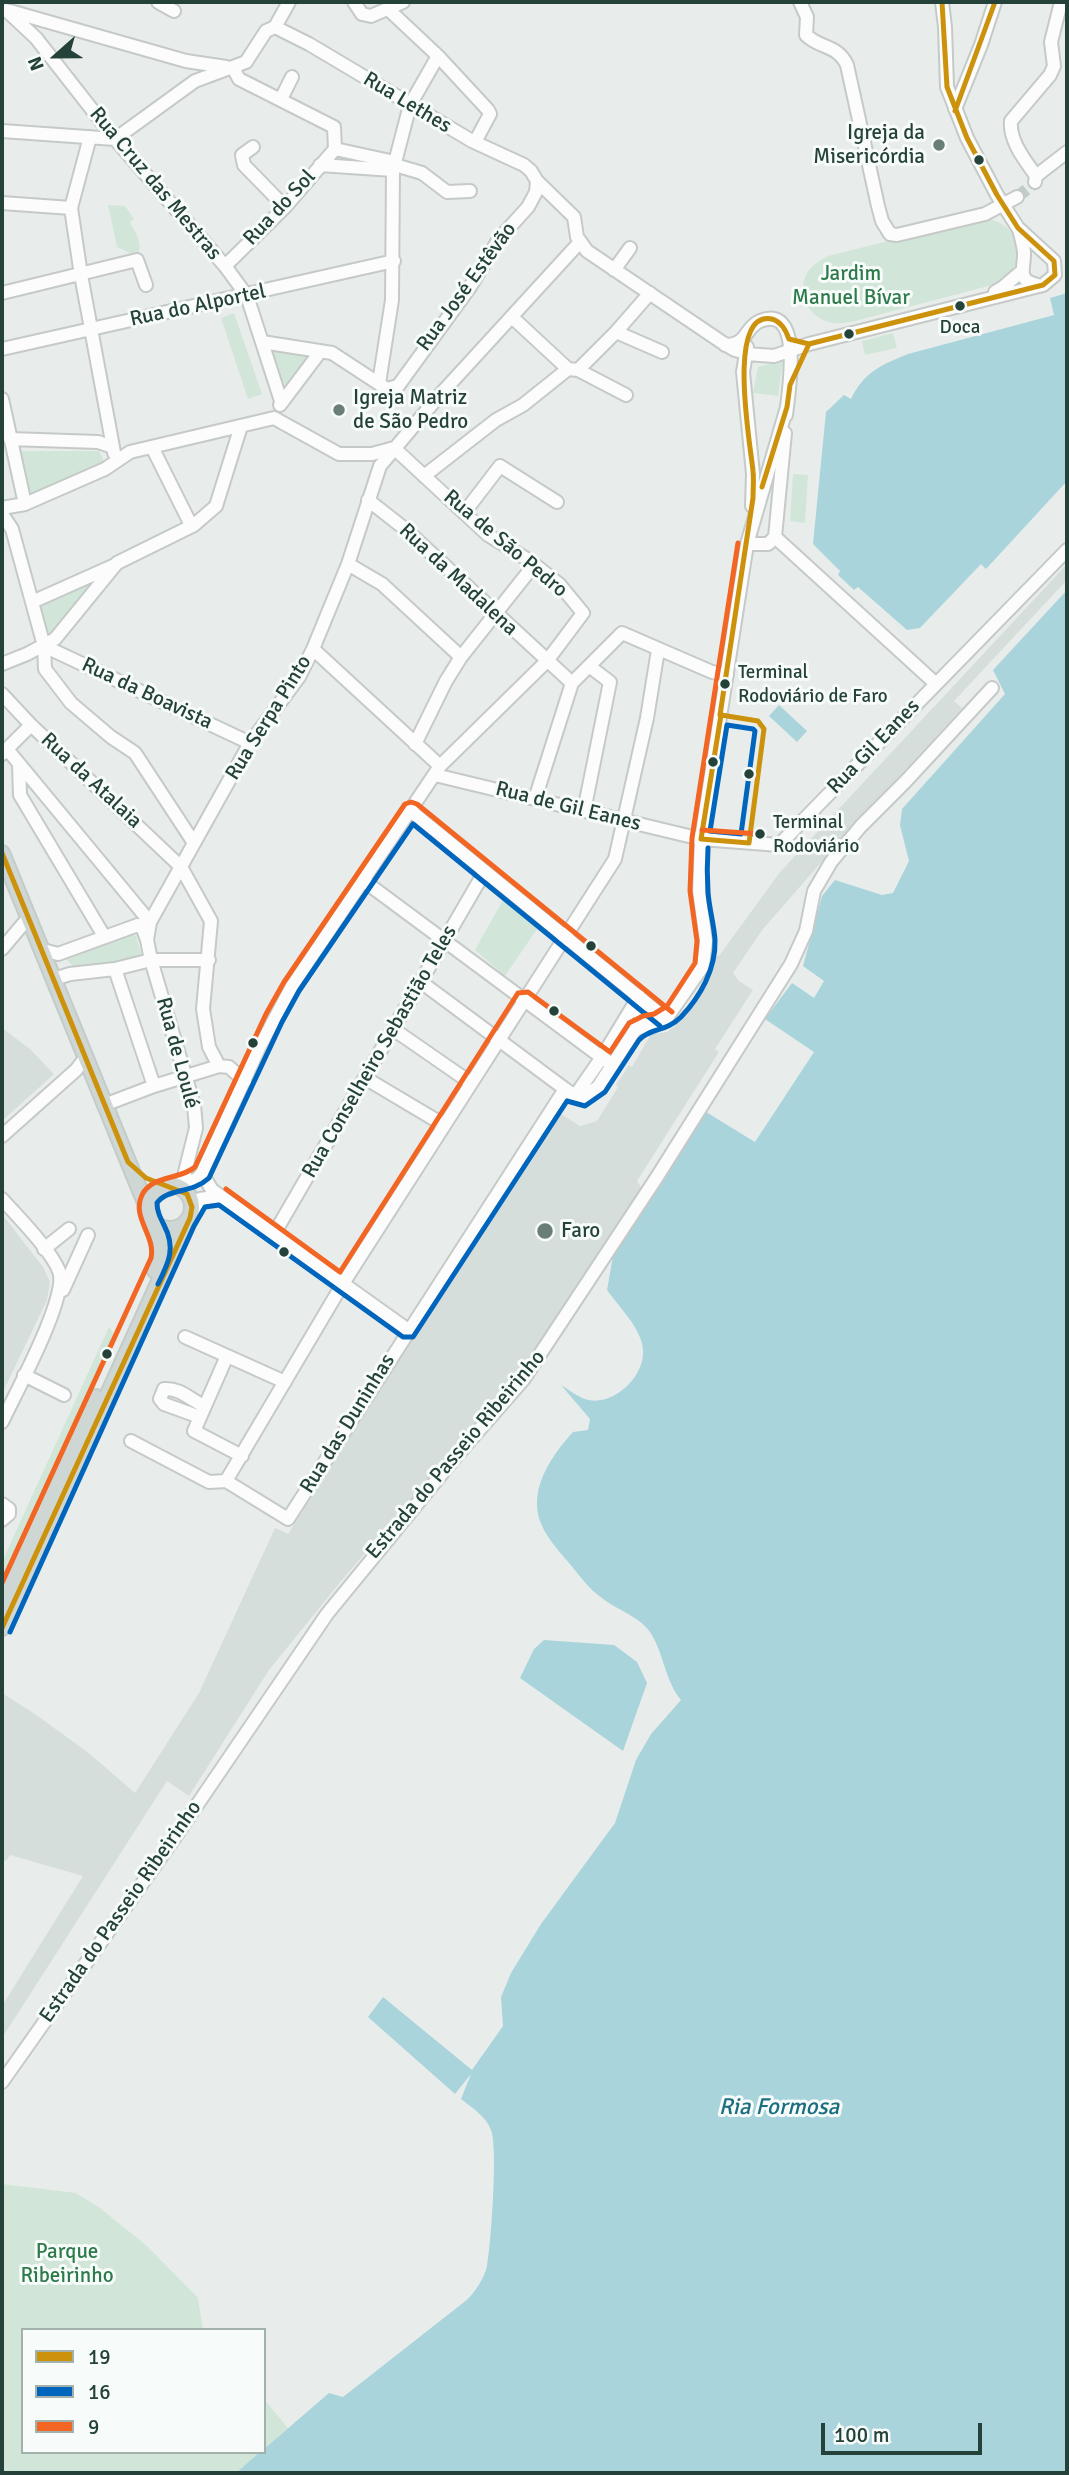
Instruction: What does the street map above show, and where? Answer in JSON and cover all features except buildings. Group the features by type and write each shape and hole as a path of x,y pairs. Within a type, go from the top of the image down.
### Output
{"main road":[{"path":"2,853 163,1250 2,1603"},
{"path":"2,1628 188,1220 192,1205 186,1192 175,1185 146,1179 128,1162"},
{"path":"149,1213 153,1194 175,1185"},
{"path":"149,1213 160,1227 167,1229 181,1227 188,1220"}],"street":[{"path":"158,2 174,11"},
{"path":"2,131 115,139 195,81 246,62 266,31 275,27 289,2"},
{"path":"354,2 365,16 404,2"},
{"path":"800,2 807,17 806,35 812,41 842,55 847,65 878,206 882,221 890,234 897,235 985,214 1017,197"},
{"path":"942,2 946,27 947,87 967,138 1003,205 1018,228 1050,255 1056,266 1055,275 1041,285"},
{"path":"955,109 995,2"},
{"path":"1061,2 1051,42 1054,66 1050,75 1011,121 1010,130 1035,179 1067,152"},
{"path":"388,9 438,56 488,110 490,114 475,142"},
{"path":"5,10 186,61 233,68"},
{"name":"Rua Cruz das Mestras","path":"5,10 36,38 115,139 225,266 247,296 281,401"},
{"path":"36,38 47,22"},
{"name":"Rua Lethes","path":"275,27 309,44 475,142 524,165 574,217 580,242"},
{"path":"1054,55 1067,56"},
{"path":"262,342 332,354 379,383 392,300 395,165 410,105 438,56"},
{"path":"186,61 194,66 195,81"},
{"path":"233,68 239,79 334,127 335,149 422,173 447,192 470,191"},
{"path":"281,99 292,77"},
{"path":"947,87 952,98 960,96"},
{"path":"90,137 71,208 113,447 113,464"},
{"path":"253,146 242,155 244,164 285,206"},
{"name":"Rua do Sol","path":"225,266 285,206 335,149"},
{"path":"320,165 395,165"},
{"name":"Rua José Estêvão","path":"379,383 387,389 398,386 470,287 499,239 527,207 536,192 537,181"},
{"path":"2,203 71,208"},
{"path":"1018,228 1027,281 1041,285"},
{"path":"580,242 587,251 725,345 746,354 768,357 789,344 809,344 1067,279"},
{"name":"Rua Serpa Pinto","path":"131,927 146,917 181,867 250,743 299,677 348,564 380,466 580,242"},
{"path":"614,270 630,248"},
{"path":"976,301 1003,287 1035,252 1067,261"},
{"path":"2,293 137,260 146,285"},
{"name":"Rua do Alportel","path":"2,349 394,261"},
{"path":"424,476 496,419 523,405 573,370 616,332 650,293"},
{"path":"513,318 573,370 625,395"},
{"path":"747,544 768,544 775,537 792,360 782,324 772,320 761,320 753,325 743,372 753,474 751,524"},
{"path":"616,332 662,352"},
{"path":"725,345 734,345 750,332"},
{"path":"790,384 809,344"},
{"path":"274,418 281,401 320,352"},
{"path":"2,399 25,504"},
{"path":"635,1030 646,1024 657,1023 673,1012 703,966 706,941 699,891 701,839 747,544 787,408"},
{"path":"2,508 25,504 113,464 130,452 274,418 339,453 372,454 394,448"},
{"path":"32,602 194,525 216,506 241,426"},
{"path":"10,439 98,442 113,447"},
{"path":"152,447 189,521 194,525"},
{"name":"Rua de São Pedro","path":"394,448 488,535 560,585 583,612 547,661"},
{"path":"464,513 500,466 557,502"},
{"name":"Rua da Madalena","path":"369,500 405,529 572,683"},
{"path":"12,529 16,515 25,504"},
{"path":"2,514 12,529 44,646 45,669 71,703 111,737 135,753 194,843"},
{"path":"775,537 935,683"},
{"name":"Rua Gil Eanes","path":"701,839 779,845 1067,550"},
{"path":"2,664 55,639 117,563"},
{"path":"348,564 382,584 461,657"},
{"path":"415,744 461,657 534,565"},
{"path":"536,799 572,683 622,633 712,672 727,675"},
{"name":"Rua da Boavista","path":"44,646 250,743"},
{"path":"313,649 415,744 438,770"},
{"path":"131,1441 209,1482 226,1481 342,1285 615,859 648,718 658,650"},
{"path":"175,1185 197,1179 202,1172 259,1048 286,997 438,770 547,661"},
{"path":"584,811 610,682 589,666"},
{"name":"Estrada do Passeio Ribeirinho","path":"2,2082 180,1830 327,1614 458,1454 523,1380 657,1177 791,964 806,931 814,891 831,862 861,826 992,688"},
{"name":"Rua da Atalaia","path":"2,694 181,867 211,921 203,1009 209,1047 219,1066"},
{"path":"31,724 4,752 19,764 146,917"},
{"path":"19,764 19,795 104,936"},
{"name":"Rua de Gil Eanes","path":"438,770 536,799 701,839"},
{"path":"411,811 666,1018"},
{"name":"Rua Conselheiro Sebastião Teles","path":"274,1234 485,871"},
{"path":"364,881 607,1061"},
{"path":"2,948 29,917"},
{"name":"Rua de Loulé","path":"146,917 151,960 194,1105 196,1128 175,1185"},
{"path":"43,950 51,953 62,952 138,925 143,929 147,940"},
{"path":"62,952 70,974"},
{"path":"54,979 70,974 115,970 151,960 209,960"},
{"path":"115,970 154,1086"},
{"path":"421,982 570,1092"},
{"path":"607,1061 635,1030 640,1019 639,996"},
{"path":"607,1061 639,996"},
{"path":"393,1029 471,1083"},
{"path":"2,1136 76,1070 85,1058"},
{"name":"Rua das Duninhas","path":"226,1481 288,1519 408,1330 570,1092 607,1061"},
{"path":"104,1105 219,1066 229,1068 245,1081"},
{"path":"62,1080 79,1072 86,1073 96,1084"},
{"path":"365,1078 444,1125"},
{"path":"202,1172 212,1190 408,1330"},
{"path":"188,1220 200,1199 221,1196"},
{"path":"2,1199 60,1272 62,1285 56,1315"},
{"path":"44,1249 69,1229"},
{"path":"2,1422 56,1315 88,1235"},
{"path":"55,1263 64,1267 75,1265"},
{"path":"185,1337 285,1382"},
{"path":"227,1356 194,1431 242,1456"},
{"path":"23,1376 64,1395"},
{"path":"2,1504 9,1509 9,1514 2,1520"}],"shaded area":[{"path":"1067,564 1067,580 954,701 962,708 763,929 733,973 739,981 753,990 715,1049 719,1052 637,1181 643,1190 595,1265 519,1370 470,1431 269,1670 189,1796 167,1781 2,2038 2,2006 83,1876 10,1855 6,1861 2,1859 2,1693 90,1754 135,1793 199,1693 275,1528 288,1534 558,1112 580,1126 597,1121 618,1087 616,1085 629,1065 632,1067 651,1034 667,1032 675,1026 710,973 716,956 719,956 780,872"},
{"path":"2,1028 30,1049 54,1074 2,1121"},
{"path":"2,1214 43,1267 50,1282 47,1300 2,1394"}],"green space":[{"path":"108,205 125,206 134,219 130,222 139,243 137,256 117,247"},
{"name":"Jardim Manuel Bívar","path":"980,218 1005,226 1018,244 1015,265 1008,275 996,284 846,323 832,323 822,319 815,315 806,303 803,288 807,273 816,263 828,256"},
{"path":"234,313 262,394 248,399 221,318"},
{"path":"893,333 897,348 865,355 862,341"},
{"path":"277,348 308,355 309,363 290,386 284,384 273,352"},
{"path":"783,360 778,396 753,393 758,367"},
{"path":"19,451 99,451 105,463 31,494"},
{"path":"793,474 808,475 805,523 790,521"},
{"path":"97,579 52,634 47,637 38,606"},
{"path":"504,898 537,929 505,976 475,950"},
{"path":"130,933 136,936 142,956 139,961 75,968 67,960 69,955"},
{"path":"109,1327 115,1335 2,1582 2,1562"},
{"name":"Parque Ribeirinho","path":"2,2184 76,2193 100,2208 147,2246 198,2298 203,2328 21,2328 21,2454 259,2454 236,2473 2,2473"},
{"path":"266,2401 288,2428 266,2447"}],"water":[{"path":"1067,293 1067,481 986,569 981,564 920,628 907,630 858,587 854,590 838,575 840,571 813,544 826,412 844,395 851,399 874,370 890,362 908,354 1054,315 1050,298"},
{"name":"Ria Formosa","path":"1067,590 1067,2473 236,2473 258,2454 266,2454 266,2447 329,2393 343,2397 468,2299 484,2275 489,2255 492,2219 493,2140 486,2121 461,2099 471,2074 455,2094 368,2017 383,1997 472,2070 503,2026 501,1997 511,1973 541,1924 615,1823 636,1760 651,1734 681,1700 671,1684 650,1632 584,1582 556,1548 541,1524 537,1506 545,1471 573,1432 588,1430 590,1419 561,1385 585,1399 595,1401 615,1395 638,1371 643,1350 639,1334 607,1290 613,1256 706,1112 755,1142 814,1052 765,1019 792,983 814,998 824,981 803,966 822,896 835,880 882,895 893,893 909,861 900,825 902,809 1005,694 993,670"},
{"path":"779,705 807,731 797,742 769,716"},
{"path":"544,1640 614,1645 637,1662 647,1683 623,1751 520,1678 534,1649"}],"tunnel":[{"path":"1017,197 1035,183"}],"transit line":[{"name":"19","path":"720,715 753,498 744,383 749,335 758,322 775,320 783,327 789,339 809,344 1043,285 1055,275 1054,261 1018,228 967,138 947,87 942,2"},
{"name":"19","path":"955,111 995,2"},
{"name":"19","path":"762,487 787,407 790,385 809,344"},
{"name":"9","path":"226,1189 340,1272 518,993 528,992 610,1052 629,1023 667,1006 695,963 697,941 690,891 692,838 738,543"},
{"name":"19","path":"721,715 758,721 764,729 749,843 701,839 721,715"},
{"name":"16","path":"727,725 755,731 741,834 710,831 727,725"},
{"name":"9","path":"2,1583 151,1258 150,1242 139,1211 142,1195 152,1184 195,1167 266,1014 284,982 405,804 417,804 672,1012"},
{"name":"16","path":"158,1284 170,1255 170,1241 157,1203 167,1195 195,1187 209,1178 299,991 413,824 660,1026"},
{"name":"9","path":"702,830 760,834"},
{"name":"16","path":"10,1632 205,1207 219,1205 403,1337 413,1337 567,1101 585,1106 605,1092 639,1040 648,1033 675,1022 700,991 710,972 715,951 708,892 708,848"},
{"name":"19","path":"2,853 128,1162 146,1178 187,1194 192,1207 190,1218 2,1628"}],"place":[{"name":"Igreja da Misericórdia","path":"939,145"},
{"name":"Doca","path":"960,306"},
{"name":"Igreja Matriz de São Pedro","path":"339,410"},
{"name":"Terminal Rodoviário de Faro","path":"725,684"},
{"name":"Terminal Rodoviário","path":"760,834"},
{"name":"Faro","path":"545,1231"}]}
